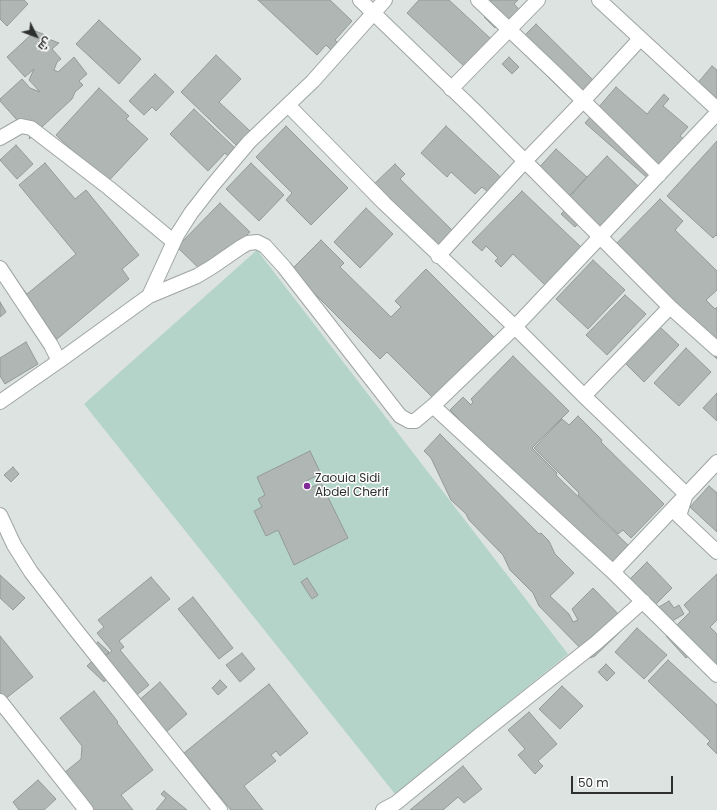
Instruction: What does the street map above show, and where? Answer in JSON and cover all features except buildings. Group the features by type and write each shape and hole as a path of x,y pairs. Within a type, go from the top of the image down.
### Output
{"street":[{"path":"360,0 670,307 717,349"},
{"path":"149,296 174,242 191,213 233,159 331,62 385,0"},
{"path":"478,0 659,175"},
{"path":"451,89 538,0"},
{"path":"599,0 717,109"},
{"path":"438,256 584,101 640,39"},
{"path":"288,105 438,256 515,327 686,494"},
{"path":"0,402 149,296 197,276 248,243 253,242 262,244 284,267 400,416 409,421 415,421 433,406 515,327 717,113"},
{"path":"0,138 21,126 31,128 174,242"},
{"path":"0,268 51,345 59,361"},
{"path":"584,396 670,307"},
{"path":"433,406 613,572 717,676"},
{"path":"613,572 717,462"},
{"path":"686,494 679,516 717,552"},
{"path":"0,515 14,545 31,572 220,810"},
{"path":"383,810 396,803 596,643 643,602"},
{"path":"0,701 86,810"}],"green space":[{"path":"257,250 568,654 395,794 84,404"}],"place":[{"name":"Zaouia Sidi Abdel Cherif","path":"307,486"}]}
